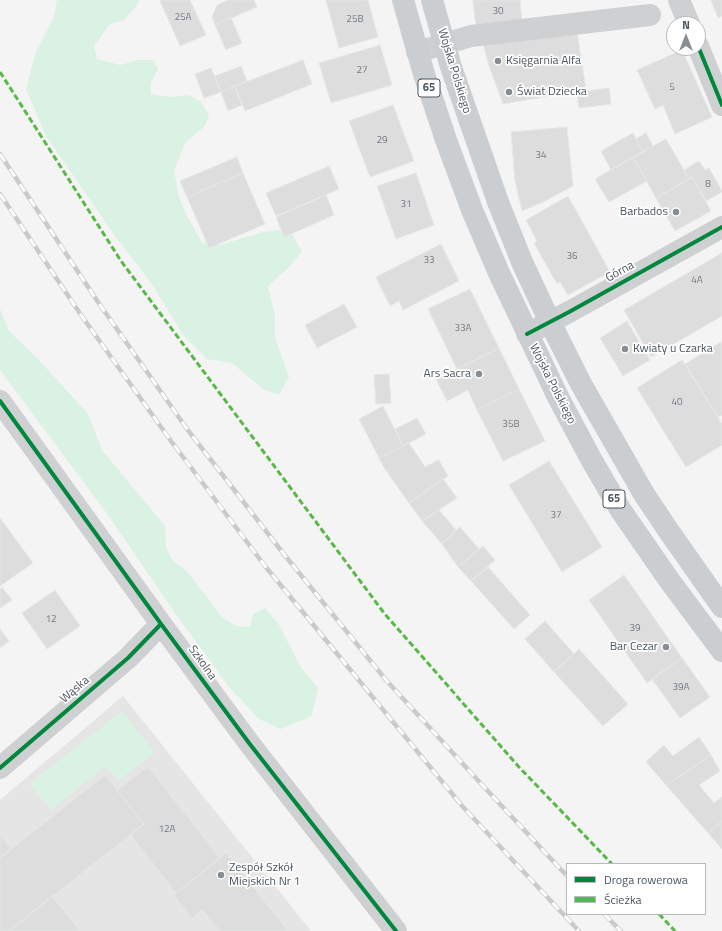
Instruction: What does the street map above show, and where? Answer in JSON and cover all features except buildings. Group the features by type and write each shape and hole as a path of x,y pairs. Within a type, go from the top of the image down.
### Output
{"main road":[{"name":"Wojska Polskiego","path":"402,0 446,140 472,210 499,273 561,404 620,509 668,580 722,651"},
{"name":"Wojska Polskiego","path":"432,0 456,82 498,202 522,262 550,322 581,384 644,494 722,607"}],"street":[{"path":"679,0 686,16"},
{"path":"418,52 471,36 650,15"},
{"path":"702,56 722,105"},
{"name":"Górna","path":"527,334 722,227"},
{"name":"Szkolna","path":"0,401 248,743 396,931"},
{"name":"Wąska","path":"0,768 128,658 161,624"}],"shaded area":[{"path":"123,696 311,931 0,931 0,800"}],"green space":[{"path":"57,0 139,0 139,3 124,20 110,24 94,46 97,59 120,65 138,60 153,60 158,69 151,83 151,94 171,97 188,95 201,102 209,115 205,126 186,142 174,170 178,194 185,212 202,243 219,245 263,232 278,230 293,235 302,252 287,269 268,286 275,316 275,338 289,377 279,395 263,389 232,363 207,359 183,335 152,284 115,236 46,136 26,89 36,52 54,17"},
{"path":"0,309 9,331 38,359 88,414 102,450 165,526 166,548 173,561 186,570 222,617 236,626 250,627 253,614 265,608 278,623 300,666 318,688 312,716 281,729 259,719 229,687 175,613 108,515 0,370"},
{"path":"122,711 155,752 118,781 106,766 51,810 29,784"}],"railway":[{"path":"0,154 98,302 187,429 283,553 386,680 566,875"},
{"path":"0,194 81,315 171,441 265,566 463,807 579,931"},
{"path":"605,915 621,931"}],"marked path":[{"path":"0,72 121,261 384,613 518,766 611,863"},
{"path":"660,915 675,931"}],"cycle path":[{"path":"702,56 722,105"},
{"path":"527,334 722,227"},
{"path":"0,401 249,743 396,931"},
{"path":"0,768 128,658 161,624"}],"place":[{"name":"Księgarnia Alfa","path":"498,61"},
{"name":"Świat Dziecka","path":"509,92"},
{"name":"Barbados","path":"676,212"},
{"name":"Kwiaty u Czarka","path":"625,349"},
{"name":"Ars Sacra","path":"479,374"},
{"name":"Bar Cezar","path":"666,647"},
{"name":"Zespół Szkół Miejskich Nr 1","path":"221,875"}]}
